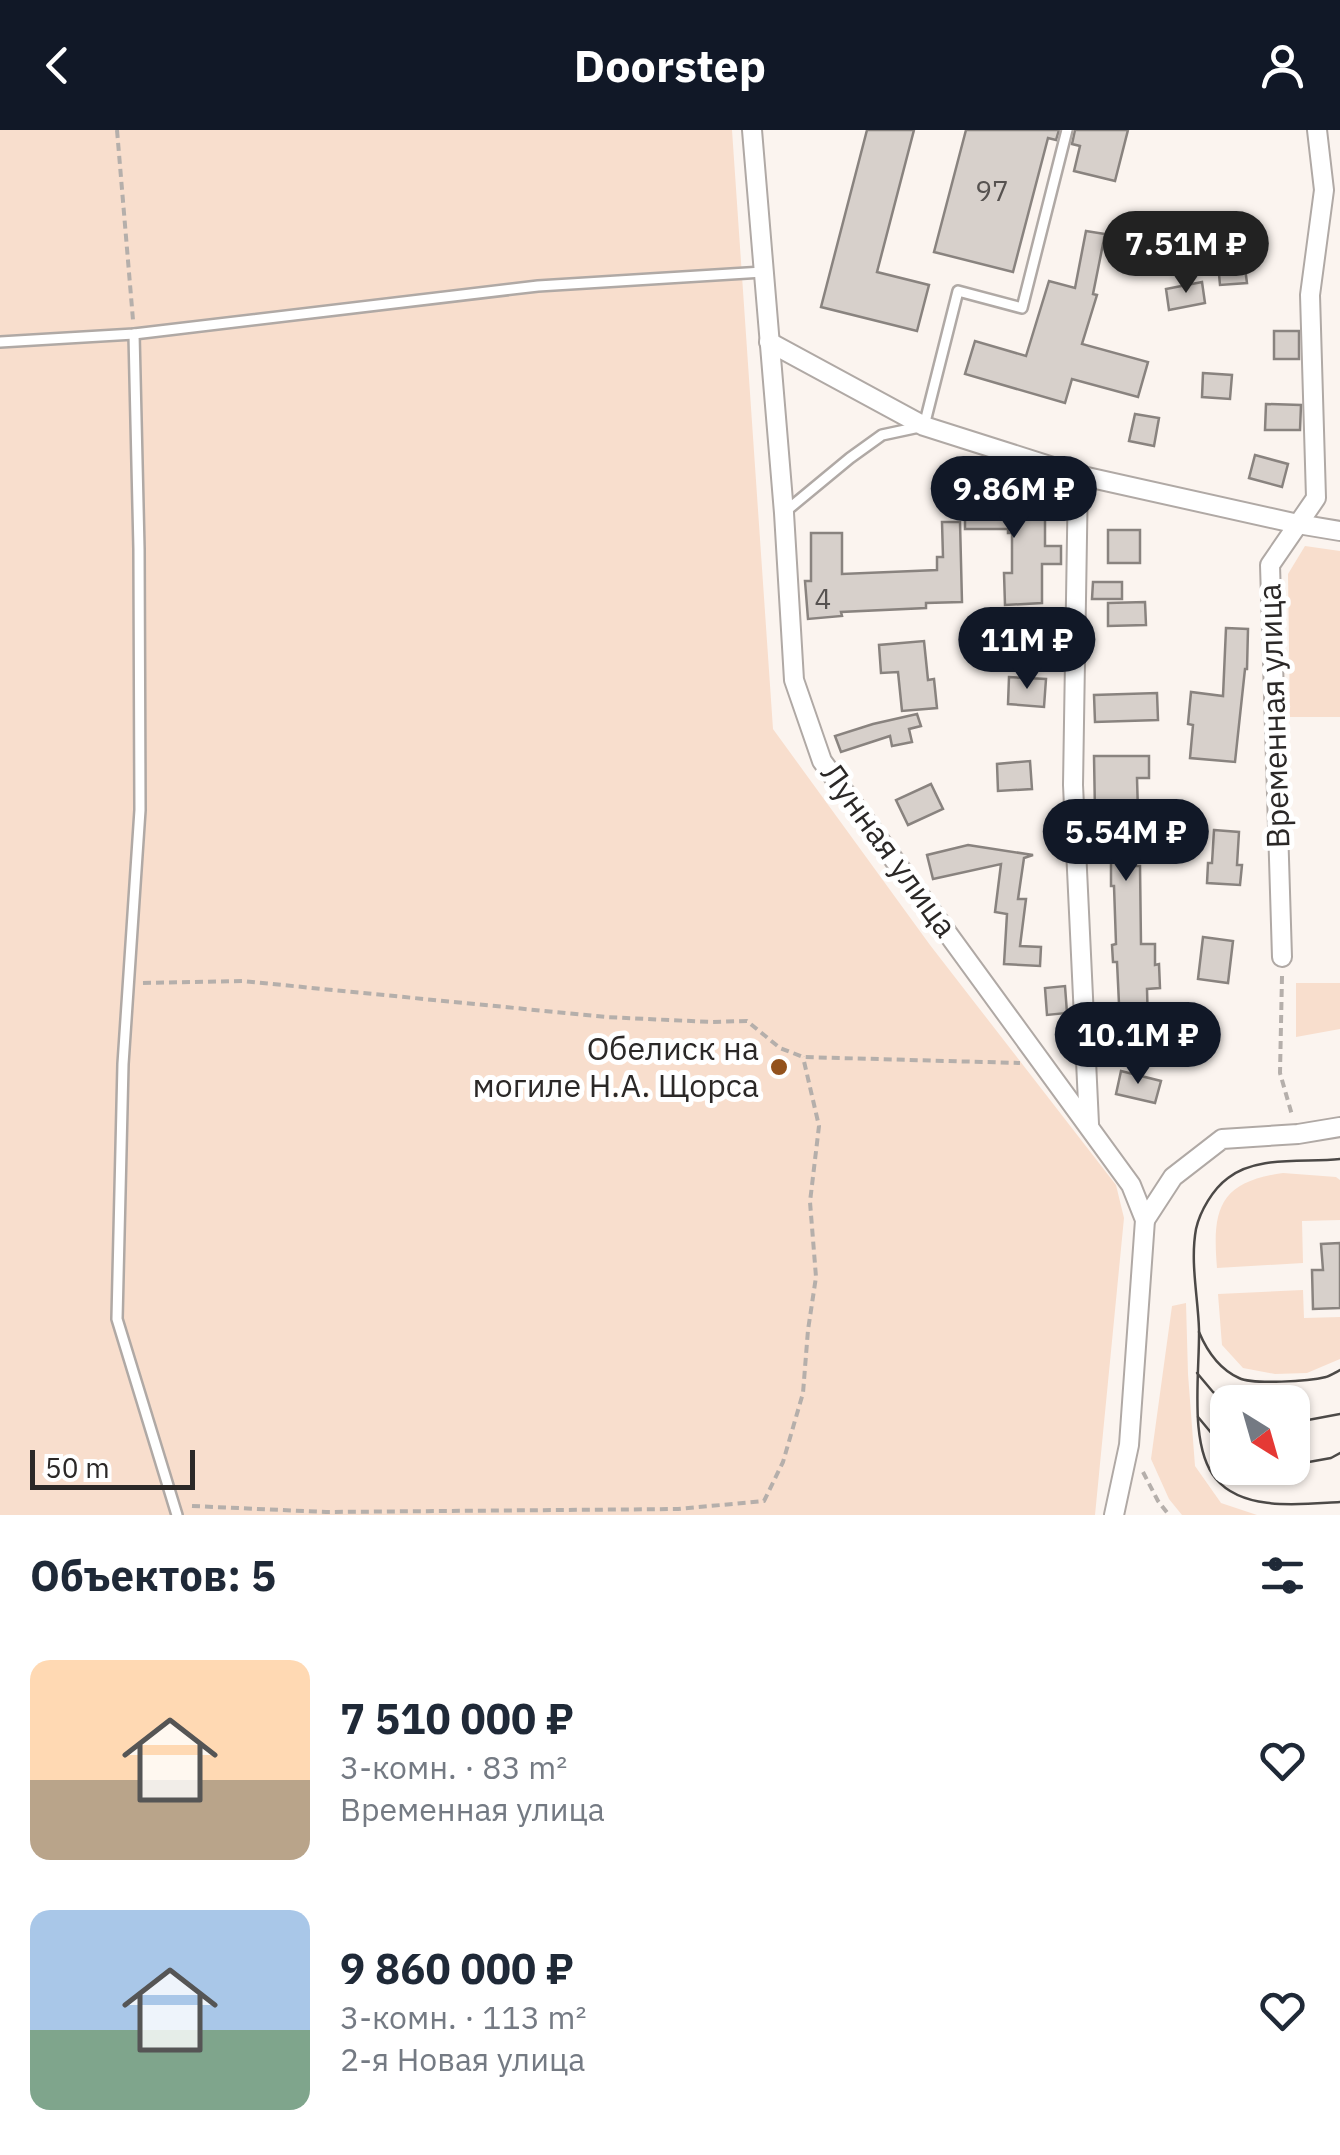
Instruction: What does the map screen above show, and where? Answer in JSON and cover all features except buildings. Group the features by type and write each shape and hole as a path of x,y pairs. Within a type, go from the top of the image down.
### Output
{"street":[{"name":"Лунная улица","path":"752,130 794,680 822,760 1090,1125 1131,1184 1145,1220 1129,1445 1114,1515"},
{"name":"Временная улица","path":"1282,957 1270,564 1316,498 1310,295 1324,190 1317,130"},
{"path":"769,342 924,426 1078,475 1340,531"},
{"path":"1078,475 1074,785 1090,1125"},
{"path":"1145,1220 1173,1177 1222,1140 1340,1127"}],"lane":[{"path":"784,513 882,436 924,426 958,291 1022,308 1067,130"},
{"path":"0,342 134,334 538,286 763,272"},
{"path":"134,334 140,810 123,1064 117,1318 176,1515"}],"path":[{"path":"117,130 134,334"},
{"path":"1282,957 1280,1073 1298,1134"},
{"path":"128,983 242,981 606,1017 747,1021 780,1048 804,1057 1007,1064 1040,1058"},
{"path":"172,1504 344,1512 678,1509 764,1501 782,1462 804,1393 816,1277 810,1202 818,1126 804,1057"},
{"path":"1129,1445 1169,1515"}],"shaded area":[{"path":"0,130 732,130 773,729 930,945 1116,1185 1124,1218 1095,1515 0,1515"},
{"path":"1305,546 1340,551 1340,717 1290,717 1288,574"},
{"path":"1296,983 1340,983 1340,1029 1296,1037"},
{"path":"1283,1173 1340,1180 1340,1220 1302,1221 1303,1263 1217,1268 1216,1230 1224,1202 1245,1183"},
{"path":"1303,1290 1304,1318 1340,1317 1340,1359 1307,1373 1275,1374 1243,1368 1222,1345 1218,1294"},
{"path":"1186,1303 1195,1466 1221,1503 1257,1515 1182,1515 1169,1499 1151,1459 1172,1306"}],"tram line":[{"path":"1340,1159 1267,1163 1228,1178 1212,1194 1201,1215 1194,1254 1199,1428 1207,1465 1228,1490 1242,1497 1274,1504 1340,1502"},
{"path":"1199,1332 1220,1364 1246,1380 1307,1380 1340,1370"},
{"path":"1197,1373 1210,1388"},
{"path":"1310,1420 1340,1414"},
{"path":"1198,1417 1210,1431"},
{"path":"1310,1462 1340,1453"}],"place":[{"name":"Обелиск на могиле Н.А. Щорса","path":"779,1067"}]}
